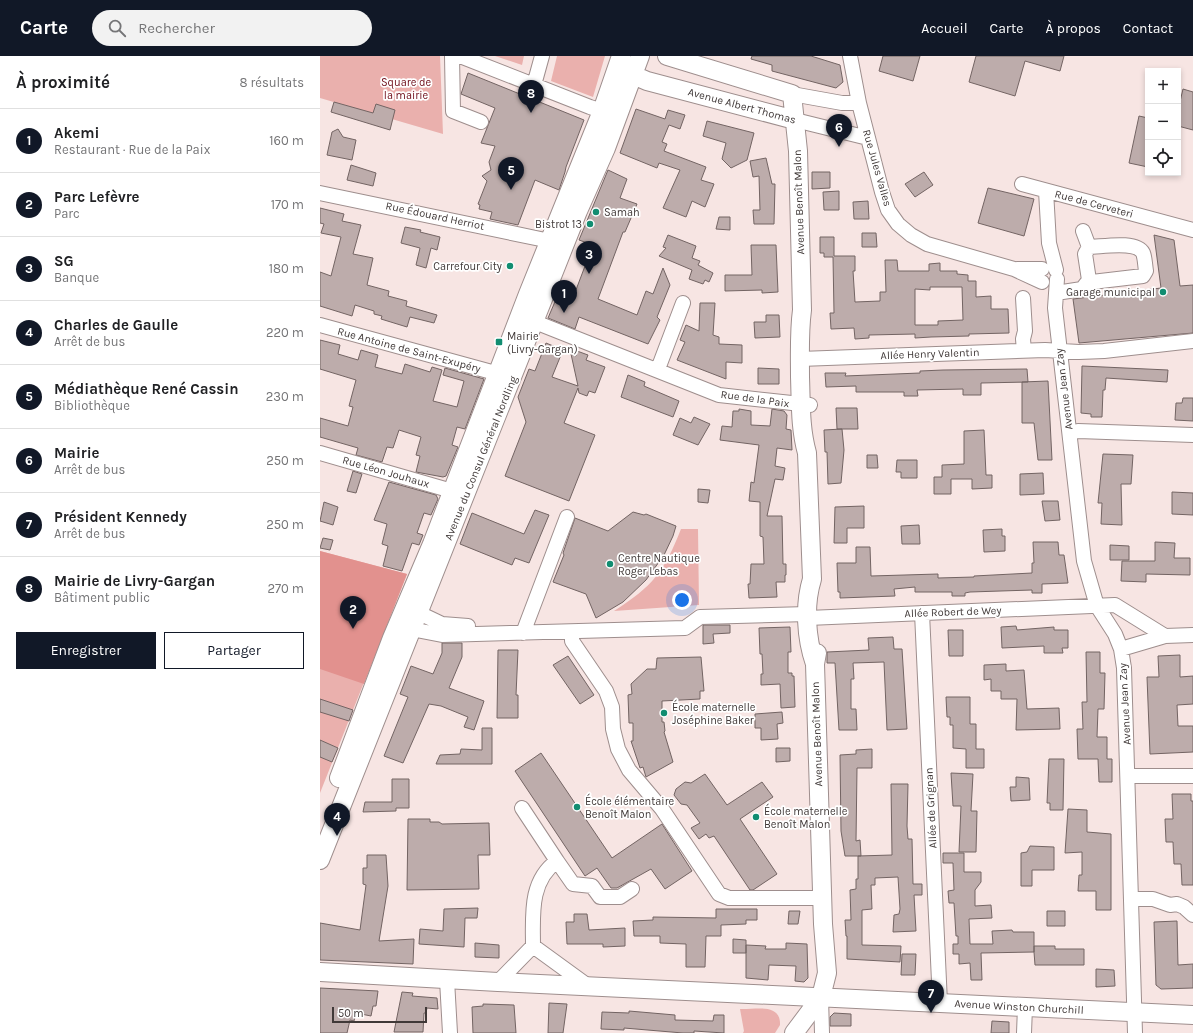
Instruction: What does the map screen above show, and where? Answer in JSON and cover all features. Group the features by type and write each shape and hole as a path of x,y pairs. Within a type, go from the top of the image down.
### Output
{"main road":[{"name":"Avenue du Consul Général Nordling","path":"320,860 578,211 623,105 634,77 640,56"},
{"path":"667,56 792,94"},
{"name":"Avenue du Consul Général Nordling","path":"320,826 392,638 499,374 602,111 619,62"},
{"name":"Avenue Albert Thomas","path":"619,62 634,77 795,120"},
{"name":"Avenue Benoît Malon","path":"792,94 798,151 802,310 807,325 804,359 805,405 811,433 807,453 812,579 816,591 811,618 818,647 814,664 822,898 822,924 819,940 818,973 822,998"},
{"name":"Avenue Winston Churchill","path":"320,972 447,980 1193,1015"},
{"path":"794,1033 822,998"}],"street":[{"path":"452,56 453,111 481,122"},
{"path":"460,56 602,111 623,105"},
{"path":"534,85 542,56"},
{"name":"Rue Jules Valles","path":"850,56 859,103 884,202 893,218 903,229 926,244 1014,270 1049,278 1082,289 1089,280"},
{"path":"792,94 842,103 859,103"},
{"name":"Avenue Albert Thomas","path":"795,120 868,138"},
{"path":"1022,184 1046,191"},
{"name":"Rue de Cerveteri","path":"1049,278 1049,243 1046,191 1193,230"},
{"name":"Rue Édouard Herriot","path":"320,193 550,241"},
{"path":"1083,231 1089,247"},
{"path":"1124,245 1139,248 1144,254 1146,271 1143,276 1092,282 1089,280 1085,254 1089,247 1124,245"},
{"name":"Avenue Jean Zay","path":"1049,278 1055,308 1084,561 1097,606 1115,634 1121,649 1124,668 1135,1033"},
{"path":"1023,298 1025,331 1023,339 1024,351"},
{"path":"658,370 683,303"},
{"name":"Rue de la Paix","path":"535,322 719,395 805,405"},
{"name":"Rue Antoine de Saint-Exupéry","path":"320,325 499,374"},
{"name":"Allée Henry Valentin","path":"804,359 1024,351 1104,351 1193,341"},
{"path":"1070,433 1078,431 1193,435"},
{"name":"Rue Léon Jouhaux","path":"320,453 452,491"},
{"path":"523,633 568,517"},
{"name":"Allée Robert de Wey","path":"811,618 1115,605 1165,636"},
{"name":"Allée de Grignan","path":"922,613 940,1003"},
{"path":"415,621 442,635 685,628 700,617 811,618"},
{"path":"786,623 811,618"},
{"path":"572,632 572,641 606,690 612,707 613,729 618,750 629,770 662,809 719,894 729,898 822,898"},
{"path":"1121,649 1165,636 1193,634"},
{"path":"1128,776 1193,776"},
{"path":"522,808 573,884 592,886 600,897 620,897 632,889"},
{"path":"498,982 533,946 533,902 547,868 557,861"},
{"path":"1132,899 1153,899 1170,905 1180,911 1193,924"},
{"path":"1170,905 1177,904 1184,907 1193,915"},
{"path":"533,946 588,986"},
{"path":"447,980 450,1033"},
{"path":"822,998 822,1033"},
{"path":"1024,1033 1025,1007"}],"green space":[{"name":"Square de la mairie","path":"320,56 440,56 443,134 320,98"},
{"path":"495,56 524,56 522,65"},
{"path":"557,56 605,56 593,97 551,81"},
{"path":"681,529 698,529 699,605 614,611 639,594 656,577 669,556"},
{"path":"320,551 407,574 320,793"},
{"path":"759,1008 771,1010 776,1013 779,1018 780,1025 775,1033 743,1033 744,1031 740,1009"}],"shaded area":[{"path":"320,551 407,574 364,684 320,669"}],"building":[{"path":"752,56 811,56 840,65 843,82 836,88 772,71 772,65 751,59"},
{"path":"883,56 920,56 913,81 879,71"},
{"path":"976,56 1064,56 1060,71 1025,61 1015,96 969,82"},
{"path":"468,73 584,120 559,190 535,180 518,225 490,219 492,212 479,209 480,205 478,204 487,181 482,176 491,170 489,162 495,146 481,143 495,108 461,94"},
{"path":"1183,89 1193,92 1193,130 1181,127 1181,97"},
{"path":"334,102 373,113 376,104 395,110 390,130 331,112"},
{"path":"636,109 665,119 668,110 685,115 680,129 669,125 662,142 667,144 664,151 706,167 701,180 714,184 705,207 692,201 686,217 663,208 680,170 659,163 657,168 620,153"},
{"path":"1139,116 1145,117 1145,166 1129,163"},
{"path":"707,121 754,133 747,160 731,168 722,159 726,143 703,136"},
{"path":"338,129 343,137 356,140 352,160 327,155 332,132"},
{"path":"766,158 772,184 775,184 774,224 754,224 753,210 760,210 759,176 753,177 750,161"},
{"path":"351,165 376,173 373,186 347,180"},
{"path":"608,170 627,179 620,198 637,204 625,232 623,232 598,299 637,315 646,291 653,294 663,268 670,285 657,317 660,320 648,344 579,317 575,329 548,318 557,297 571,303 593,245 579,240"},
{"path":"812,172 830,172 830,188 812,189"},
{"path":"924,172 933,185 915,197 905,184"},
{"path":"988,188 1034,199 1024,236 978,223"},
{"path":"839,191 839,210 824,210 823,192"},
{"path":"868,201 869,219 854,219 853,202"},
{"path":"320,208 344,214 342,221 361,225 353,254 373,258 367,285 389,291 388,296 407,301 406,306 437,315 434,323 410,317 407,327 381,319 382,316 374,314 374,311 355,305 352,316 320,306 320,272 331,276 341,237 321,233 324,224 320,223"},
{"path":"719,217 730,217 730,230 716,229"},
{"path":"405,227 421,230 420,232 440,237 437,250 431,248 426,268 416,265 420,248 401,243"},
{"path":"862,233 876,233 877,247 862,247"},
{"path":"668,235 696,246 692,258 700,261 698,265 713,273 709,282 705,280 703,284 689,279 692,270 659,256 666,248 663,247"},
{"name":"Garage municipal","path":"1154,235 1174,240 1180,286 1193,285 1193,333 1079,343 1073,299 1161,288"},
{"path":"820,237 834,237 834,256 855,256 855,271 853,271 855,302 880,301 880,292 886,292 885,260 897,260 898,271 929,271 929,264 940,263 940,271 957,271 957,274 968,275 968,281 976,281 976,297 991,296 991,309 1008,309 1009,333 915,338 915,334 869,335 869,338 855,339 854,328 831,329 830,313 834,313 833,257 824,257 824,253 820,253","holes":["930,287 962,287 963,320 938,321 938,325 915,325 915,289 930,290"]},
{"path":"751,245 776,245 778,292 762,293 762,290 725,291 725,275 752,275"},
{"path":"700,303 715,303 713,335 719,337 719,344 742,345 742,363 726,362 726,379 677,360 685,342 680,340 686,325 699,331"},
{"path":"766,315 779,315 780,337 755,338 754,322 766,322"},
{"path":"320,340 340,345 338,354 358,360 361,350 378,355 375,367 402,374 405,364 430,372 432,367 442,370 433,401 457,407 464,381 443,375 445,368 484,379 465,429 457,427 452,445 458,447 446,476 443,477 416,472 420,456 416,455 421,437 399,430 393,448 387,447 382,462 356,455 358,448 320,437 320,418 348,426 353,407 349,406 356,380 320,369"},
{"path":"546,343 563,350 552,377 578,386 571,354 576,356 577,351 588,355 586,360 605,367 595,393 589,391 587,396 579,393 578,388 564,423 595,435 569,501 505,476 526,422 518,397 529,369 535,371"},
{"path":"1082,366 1168,370 1167,382 1106,378 1105,390 1103,390 1102,417 1091,417 1091,414 1081,413"},
{"path":"758,368 779,369 779,384 758,384"},
{"path":"1027,369 1028,382 981,383 981,395 963,395 963,389 917,390 918,396 904,396 904,392 856,392 856,386 826,387 825,373 846,373 845,376 920,373 920,371 943,370"},
{"path":"628,375 645,382 644,386 679,401 673,417 621,397"},
{"path":"1048,381 1052,460 1038,460 1034,423 1022,423 1022,382"},
{"path":"1183,398 1193,398 1193,421 1175,420 1176,403 1182,403"},
{"path":"836,408 857,408 858,429 837,429"},
{"path":"739,409 751,411 751,425 770,426 772,409 784,411 787,415 786,429 791,430 792,450 777,448 775,466 785,468 783,480 775,479 767,516 782,516 783,564 786,564 786,575 785,582 776,582 777,597 749,598 748,584 750,584 751,564 764,564 763,537 760,536 760,502 749,501 751,482 754,483 759,445 720,440 722,426 732,427 733,411 739,411"},
{"path":"694,417 710,424 698,445 673,435 680,418 691,423"},
{"path":"842,429 844,450 841,483 828,484 827,452 825,452 824,430"},
{"path":"984,430 986,475 992,475 992,488 972,489 972,479 951,479 951,494 934,494 934,477 942,477 942,465 964,464 964,431"},
{"path":"1103,454 1133,455 1131,484 1121,484 1122,525 1101,524 1102,503 1098,503"},
{"path":"867,455 877,455 878,468 867,468"},
{"path":"897,460 917,460 917,478 901,478 901,472 896,472"},
{"path":"353,471 362,474 356,493 347,491"},
{"path":"1043,473 1044,494 1020,495 1020,474"},
{"path":"389,482 436,495 438,499 431,515 424,513 417,533 423,535 419,545 412,543 402,571 383,566 388,546 382,544 387,524 374,520"},
{"path":"698,489 710,490 708,503 698,502"},
{"path":"1172,492 1193,493 1193,515 1172,514"},
{"path":"1042,501 1058,501 1060,520 1045,521"},
{"path":"324,502 338,507 333,525 320,521"},
{"path":"864,506 864,528 847,528 847,543 834,543 835,507"},
{"path":"535,510 549,515 529,563 515,558 512,565 460,544 472,513 524,534"},
{"name":"Centre Nautique Roger Lebas","path":"633,512 644,515 646,514 676,526 673,536 664,555 646,580 623,602 596,618 586,594 553,582 564,555 563,553 575,518 608,531"},
{"path":"919,525 920,544 902,544 901,526"},
{"path":"1002,529 1002,536 1005,536 1005,551 984,552 983,530"},
{"path":"323,538 333,540 330,550 320,548"},
{"path":"1033,542 1058,542 1059,555 1064,555 1068,583 1042,584 1042,593 1032,593 1032,590 970,592 965,593 965,596 952,596 952,592 915,592 915,587 894,589 895,596 840,598 840,592 838,592 837,563 856,563 856,547 870,547 871,576 938,574 938,578 974,577 1032,573 1032,563 1034,563"},
{"path":"1155,542 1175,543 1174,558 1190,558 1190,575 1146,574 1146,582 1121,581 1122,561 1155,561"},
{"path":"1110,545 1129,546 1129,560 1110,560"},
{"path":"703,625 730,625 730,633 713,634 714,643 703,644"},
{"path":"1016,626 1017,630 1054,627 1054,630 1068,630 1068,648 1062,648 1063,653 1044,653 1044,646 1002,648 1001,627"},
{"path":"790,627 791,652 788,652 788,673 792,673 792,676 794,676 795,707 781,708 780,684 761,685 761,674 763,674 762,654 760,654 759,628"},
{"path":"948,630 963,630 963,656 949,656"},
{"path":"893,637 894,649 902,649 907,729 887,730 884,662 853,663 854,679 851,679 851,709 856,709 857,730 839,730 835,663 827,663 827,652 869,650 868,638"},
{"path":"442,643 462,643 462,657 449,688 484,701 474,730 464,727 468,717 441,706 429,704 403,763 384,756 408,697 400,694 411,666 433,674 442,653"},
{"path":"498,650 518,650 516,695 518,695 518,718 497,718"},
{"path":"1086,652 1100,652 1100,673 1105,673 1104,709 1098,709 1097,737 1107,737 1107,759 1112,759 1112,782 1099,782 1098,759 1078,759 1077,729 1083,729 1082,702 1087,702"},
{"path":"1180,655 1180,677 1193,676 1193,704 1177,705 1178,726 1193,726 1193,752 1150,754 1147,677 1159,677 1158,656"},
{"path":"568,656 594,695 580,704 553,665"},
{"path":"701,657 704,691 700,691 700,699 662,701 662,722 664,722 664,732 673,762 646,777 643,767 640,768 631,741 633,741 633,723 629,723 628,695 632,694 631,684 647,669 656,669 657,658"},
{"path":"1006,664 1006,671 1024,670 1027,709 1059,708 1060,729 1016,730 1017,699 1001,699 1001,691 991,691 991,679 984,680 984,665"},
{"path":"946,697 970,697 970,724 976,724 976,749 984,749 984,768 966,768 966,749 953,748 953,725 950,725 950,717 947,717"},
{"path":"320,699 353,710 349,721 320,712"},
{"path":"782,712 783,723 777,724 778,739 761,740 761,728 755,728 755,714"},
{"path":"482,728 492,728 492,764 436,764 440,755 460,754 461,749 482,750"},
{"path":"320,740 338,748 332,762 320,757"},
{"path":"776,748 790,748 790,761 776,762"},
{"path":"872,749 872,768 857,768 856,841 860,840 861,856 845,856 841,831 840,755 856,754 856,750"},
{"path":"541,753 612,858 662,824 692,871 665,889 651,869 617,888 611,888 597,868 585,876 515,771"},
{"path":"1049,759 1064,759 1063,810 1050,810 1050,803 1047,803"},
{"path":"951,773 973,774 971,811 977,811 976,852 959,852 961,806 953,806"},
{"path":"705,774 727,805 762,782 773,797 740,819 777,874 753,890 750,890 714,836 709,838 706,834 699,839 691,828 700,823 687,805 681,804 674,795 676,789 685,782 691,783"},
{"path":"1016,777 1029,778 1030,800 1011,801 1010,787 1016,787"},
{"path":"392,779 409,779 409,808 396,808 396,811 363,812 365,802 392,802"},
{"path":"891,784 908,784 907,826 908,839 912,839 913,884 922,884 922,895 914,895 916,931 893,932 894,915 899,914 900,909 898,877 875,878 875,885 871,885 872,909 862,910 862,945 901,946 900,962 847,959 845,920 851,920 850,890 856,889 856,879 858,879 858,856 892,855"},
{"path":"1172,794 1191,794 1191,801 1193,801 1193,885 1182,885 1181,864 1174,864 1173,842 1166,842 1165,819 1173,819"},
{"path":"1068,809 1087,810 1087,832 1111,834 1111,910 1096,910 1096,891 1078,891 1079,875 1082,875 1082,852 1065,853"},
{"path":"408,819 430,819 430,822 439,822 442,824 489,823 490,855 478,855 479,889 407,890"},
{"path":"1030,846 1054,847 1054,870 1032,870 1032,886 1021,886 1021,853 1027,852"},
{"path":"943,853 964,853 964,872 981,872 981,882 975,890 975,906 991,905 992,918 969,919 970,944 993,944 992,931 1012,930 1013,932 1034,932 1034,946 1055,946 1055,949 1084,949 1084,965 1035,965 1034,952 981,953 982,980 971,980 970,963 959,964 959,954 953,954 953,944 958,944 958,936 956,936 954,903 949,903 948,891 954,890 953,863 943,863"},
{"path":"367,855 386,855 388,886 379,941 414,939 413,964 320,960 320,923 360,930 366,885 363,884 363,868 367,868"},
{"path":"478,908 477,918 465,918 464,947 419,944 420,929 443,931 444,909"},
{"path":"716,909 757,909 757,920 746,920 746,924 721,925 721,936 706,936 705,967 686,967 686,944 660,943 660,936 634,936 633,921 653,920 653,917 716,918"},
{"path":"789,911 800,911 798,924 788,924"},
{"path":"1047,911 1065,911 1065,926 1047,926"},
{"path":"574,914 587,914 589,930 625,928 625,946 603,947 603,944 567,944 566,922 574,922"},
{"path":"1177,921 1178,965 1193,964 1193,988 1161,989 1156,985 1154,922"},
{"path":"733,939 746,940 746,953 733,953"},
{"path":"475,943 499,945 499,958 475,957"},
{"path":"786,943 807,944 808,978 804,982 795,981 796,966 769,965 768,980 746,978 746,945 766,946 765,949 786,949"},
{"path":"902,954 916,954 915,975 901,975"},
{"path":"1096,969 1114,970 1115,986 1096,987"},
{"path":"320,988 378,991 376,1006 373,1006 371,1016 356,1013 354,1021 350,1020 347,1033 320,1033"},
{"path":"402,992 413,993 412,996 437,998 438,1009 427,1008 426,1013 424,1013 423,1032 394,1032"},
{"path":"549,1003 567,1004 563,1033 548,1033"},
{"path":"483,1004 514,1005 516,1033 473,1033 472,1007 483,1006"},
{"path":"629,1011 675,1015 675,1020 713,1021 714,1015 724,1015 724,1033 694,1031 694,1033 683,1033 624,1028 624,1030 601,1029 602,1012 629,1013"},
{"path":"834,1013 851,1014 851,1026 830,1026 830,1017"},
{"path":"992,1021 1009,1022 1009,1033 991,1033"}],"place":[{"name":"Mairie de Livry-Gargan","path":"531,113"},
{"name":"Mairie","path":"839,147"},
{"name":"Médiathèque René Cassin","path":"511,190"},
{"name":"Samah","path":"596,212"},
{"name":"Bistrot 13","path":"590,224"},
{"name":"Carrefour City","path":"510,266"},
{"name":"SG","path":"589,274"},
{"name":"Garage municipal","path":"1163,292"},
{"name":"Akemi","path":"564,313"},
{"name":"Mairie (Livry-Gargan)","path":"499,342"},
{"name":"Centre Nautique Roger Lebas","path":"610,564"},
{"name":"Parc Lefèvre","path":"353,629"},
{"name":"École maternelle Joséphine Baker","path":"664,713"},
{"name":"École élémentaire Benoît Malon","path":"577,807"},
{"name":"École maternelle Benoît Malon","path":"756,817"},
{"name":"Charles de Gaulle","path":"337,836"},
{"name":"Président Kennedy","path":"931,1013"}]}
